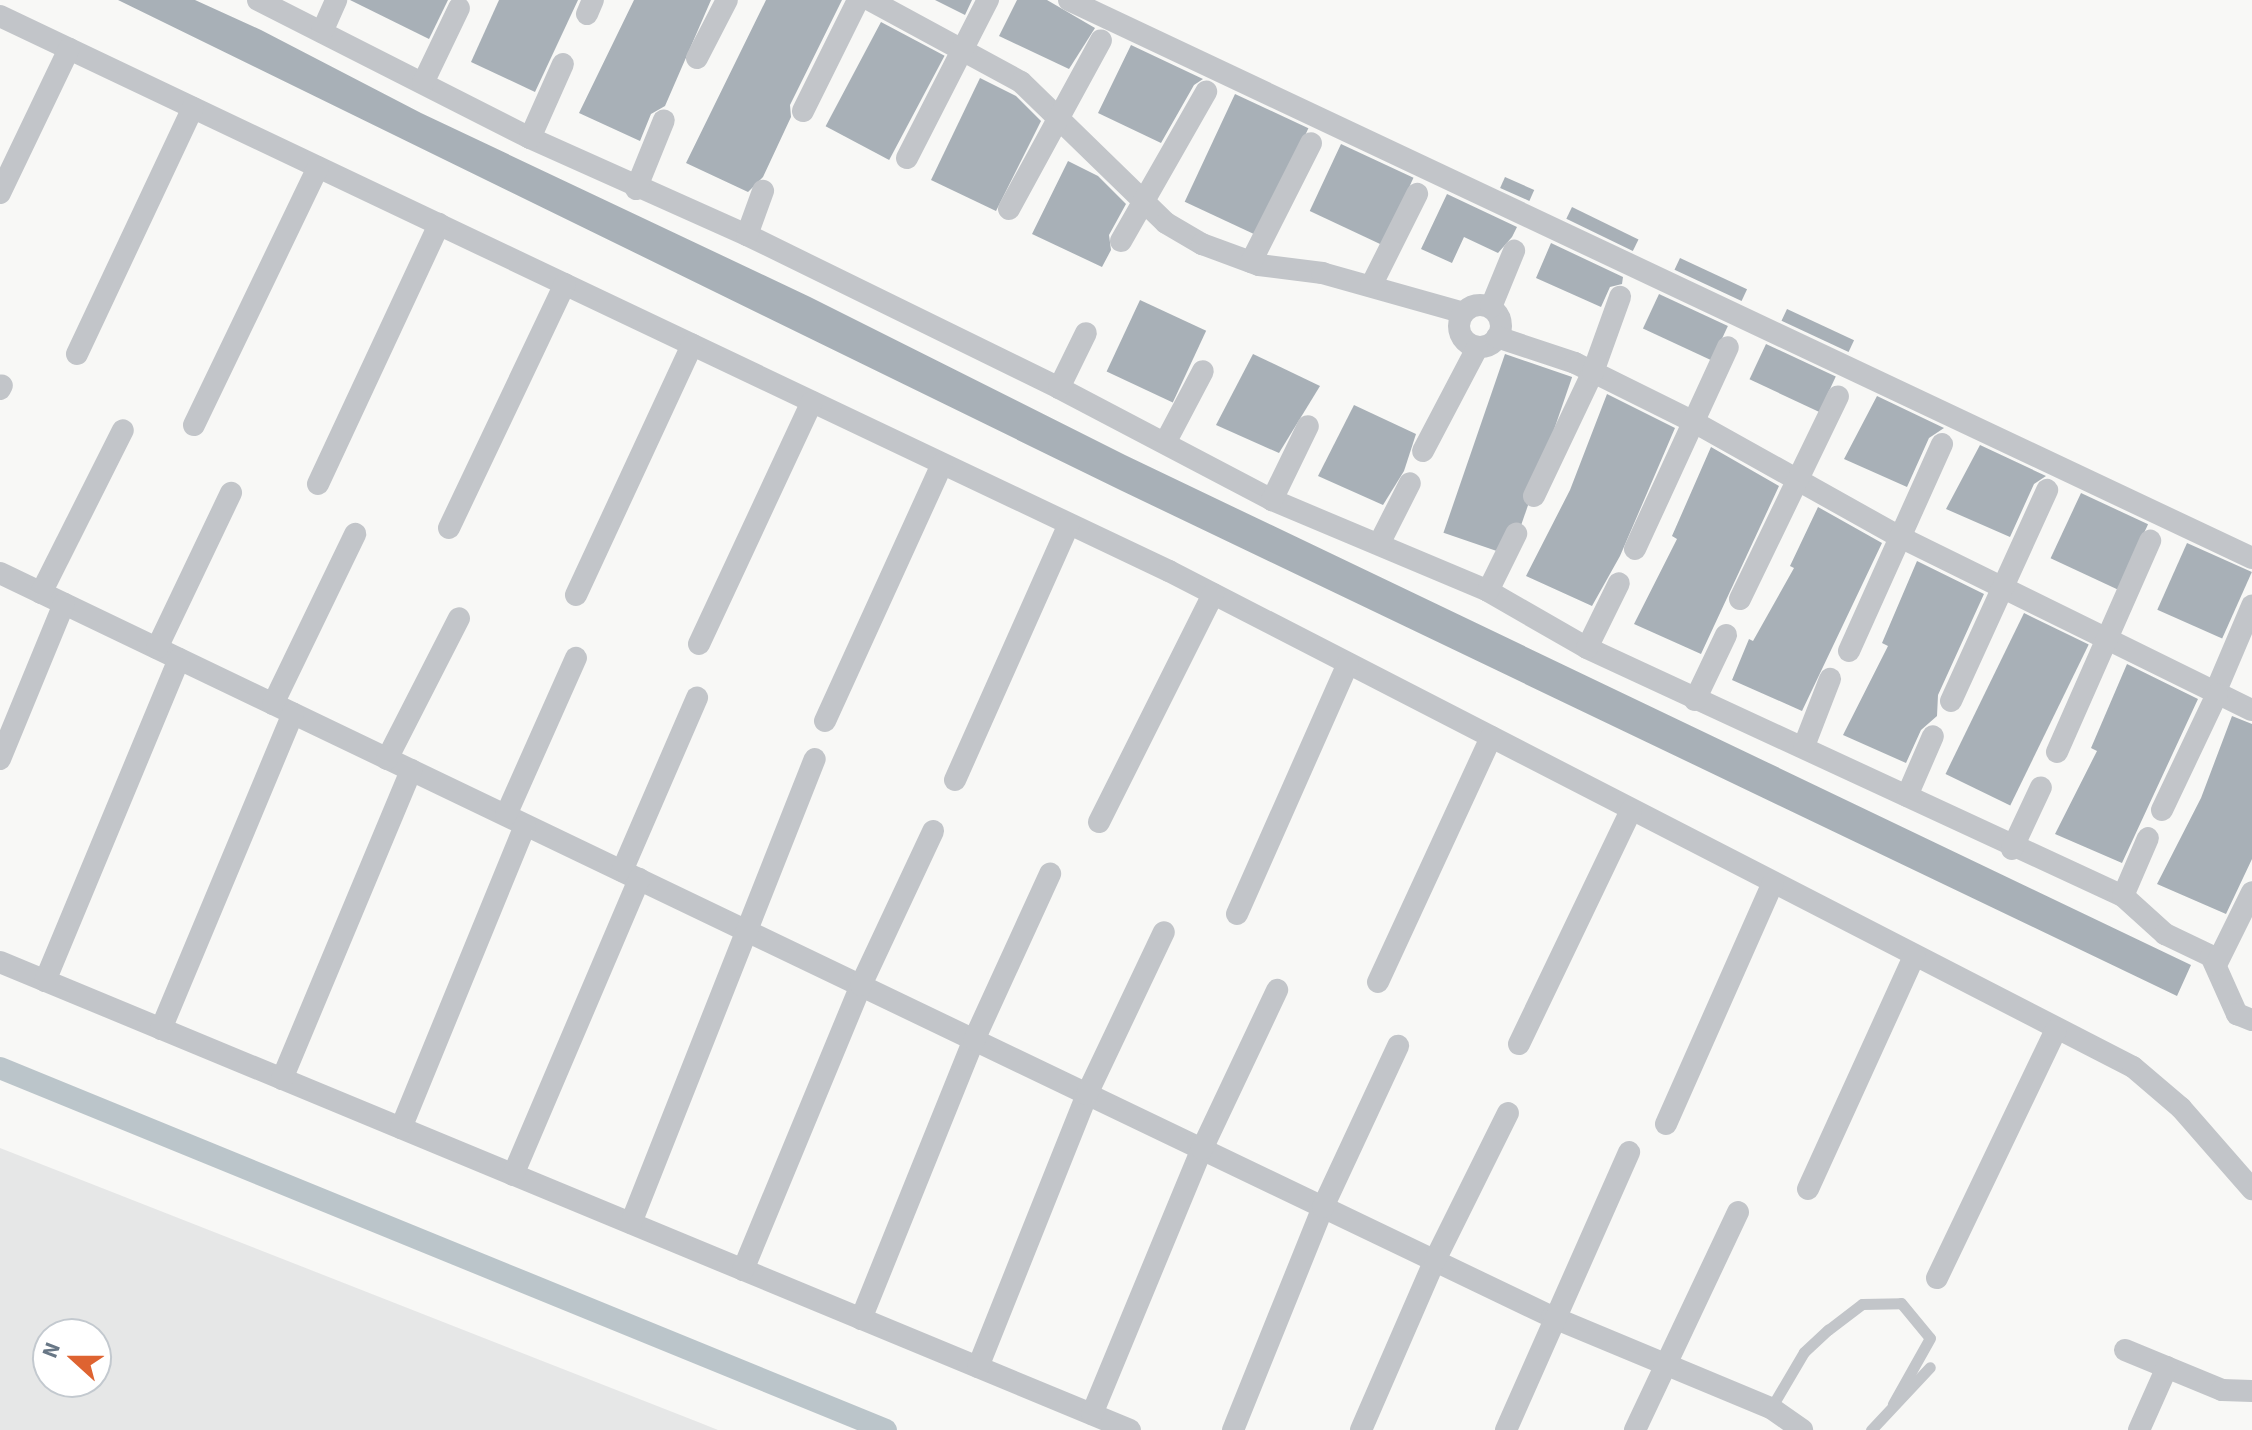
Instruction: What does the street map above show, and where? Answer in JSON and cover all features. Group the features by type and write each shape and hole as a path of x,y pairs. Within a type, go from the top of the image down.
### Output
{"street":[{"path":"258,0 530,138 636,189 747,235 1059,388 1272,500 1488,591 1587,648 1695,700 1804,746 2012,849 2123,896 2165,934 2211,956 2237,1014 2252,1020"},
{"path":"322,32 336,0"},
{"path":"697,58 727,0"},
{"path":"803,111 858,0"},
{"path":"870,0 1021,82 1058,114 1166,223 1202,244 1251,262 1371,286 1461,312 1475,304 1491,307 1500,321 1497,337"},
{"path":"907,158 988,0"},
{"path":"1069,0 2252,558"},
{"path":"423,83 459,8"},
{"path":"0,16 1213,594 2133,1067 2181,1108 2252,1189"},
{"path":"1009,209 1101,40"},
{"path":"0,193 69,49"},
{"path":"530,138 563,64"},
{"path":"1121,241 1141,200 1206,92"},
{"path":"77,354 193,108"},
{"path":"636,189 664,120"},
{"path":"1251,262 1311,143"},
{"path":"194,425 318,167"},
{"path":"747,235 763,191"},
{"path":"1371,286 1417,194"},
{"path":"318,484 439,224"},
{"path":"1491,307 1514,251"},
{"path":"449,528 565,284"},
{"path":"1534,496 1593,372 1620,297"},
{"path":"1461,312 1463,342 1477,348"},
{"path":"1059,388 1086,333"},
{"path":"1423,451 1477,348 1497,337 1593,372 1694,422 1900,537 2252,710"},
{"path":"576,595 692,345"},
{"path":"1635,549 1728,347"},
{"path":"1165,443 1203,371"},
{"path":"1740,599 1794,480 1838,396"},
{"path":"699,644 812,402"},
{"path":"1272,500 1308,426"},
{"path":"41,593 123,430"},
{"path":"1849,651 1942,444"},
{"path":"825,721 942,464"},
{"path":"1379,544 1410,483"},
{"path":"1951,701 2047,490"},
{"path":"157,648 231,493"},
{"path":"955,780 1069,524"},
{"path":"161,1029 283,708 355,534"},
{"path":"1488,591 1516,534"},
{"path":"2057,752 2109,640 2150,541"},
{"path":"0,573 1552,1317 1666,1361 1771,1408 1802,1430"},
{"path":"1587,648 1619,583"},
{"path":"1099,822 1213,594"},
{"path":"0,759 64,604"},
{"path":"2162,810 2252,606"},
{"path":"387,759 459,618"},
{"path":"1695,700 1726,635"},
{"path":"401,1128 576,658"},
{"path":"45,981 179,659"},
{"path":"1237,914 1348,664"},
{"path":"1804,746 1830,679"},
{"path":"513,1175 697,698"},
{"path":"1907,796 1933,736"},
{"path":"1378,982 1491,737"},
{"path":"631,1223 815,759"},
{"path":"282,1079 411,770"},
{"path":"2012,849 2041,787"},
{"path":"1519,1044 1631,810"},
{"path":"743,1270 861,985 933,831"},
{"path":"2123,896 2148,838"},
{"path":"861,1319 974,1040 1050,874"},
{"path":"1666,1124 1773,883"},
{"path":"2216,965 2250,903"},
{"path":"978,1367 1087,1094 1164,932"},
{"path":"1808,1189 1914,956"},
{"path":"0,962 1130,1430"},
{"path":"1092,1414 1202,1149 1277,990"},
{"path":"1937,1278 2056,1030"},
{"path":"1233,1430 1323,1207 1398,1046"},
{"path":"1361,1430 1435,1260 1508,1113"},
{"path":"1506,1430 1552,1317 1629,1152"},
{"path":"1635,1430 1738,1212"},
{"path":"2125,1350 2222,1390 2252,1391"},
{"path":"2139,1430 2167,1367"}],"lane":[{"path":"1771,1408 1804,1352 1828,1330 1862,1304 1901,1303 1930,1338 1893,1404"},
{"path":"1871,1430 1930,1367"}],"shaded area":[{"path":"0,1148 718,1430 0,1430"}],"building":[{"path":"118,0 195,0 261,30 421,113 810,297 1125,455 2191,965 2177,996 1120,490"},
{"path":"350,0 448,0 429,39"},
{"path":"499,0 578,0 535,92 471,62"},
{"path":"634,0 711,0 665,106 651,114 640,141 579,113"},
{"path":"766,0 842,0 790,105 791,117 763,177 748,192 686,163"},
{"path":"935,0 972,0 965,15"},
{"path":"1017,0 1047,0 1095,28 1069,69 999,36"},
{"path":"881,22 945,56 889,160 826,126"},
{"path":"1131,45 1203,79 1194,85 1161,143 1098,113"},
{"path":"980,78 1016,96 1041,121 996,211 931,180"},
{"path":"1235,94 1308,128 1258,236 1185,202"},
{"path":"1341,144 1414,178 1382,245 1310,211"},
{"path":"1068,161 1098,176 1126,204 1109,235 1111,250 1102,267 1032,234"},
{"path":"1505,177 1534,190 1529,201 1500,188"},
{"path":"1447,194 1517,227 1498,253 1464,237 1452,263 1421,249"},
{"path":"1572,207 1639,239 1633,251 1566,219"},
{"path":"1551,243 1623,277 1622,284 1610,287 1601,307 1536,278"},
{"path":"1680,258 1747,289 1742,301 1675,270"},
{"path":"1659,294 1728,326 1712,361 1643,328"},
{"path":"1140,300 1206,331 1173,402 1107,372"},
{"path":"1787,309 1854,340 1849,352 1782,321"},
{"path":"1766,344 1836,377 1819,412 1750,379"},
{"path":"1253,354 1320,386 1279,453 1216,425"},
{"path":"1505,354 1572,377 1511,556 1443,533"},
{"path":"1607,394 1675,428 1620,556 1592,606 1526,576 1570,490"},
{"path":"1877,396 1944,428 1929,438 1907,487 1844,459"},
{"path":"1354,405 1416,434 1404,471 1383,505 1318,476"},
{"path":"1980,445 2046,476 2034,484 2010,537 1946,509"},
{"path":"1711,447 1779,486 1701,654 1634,624 1677,539 1672,536"},
{"path":"2081,493 2148,524 2118,590 2051,558"},
{"path":"1818,507 1882,543 1802,711 1732,680 1749,639 1753,641 1794,568 1790,566"},
{"path":"2187,543 2252,572 2222,639 2157,610"},
{"path":"1917,561 1984,594 1938,695 1937,716 1921,730 1906,763 1843,735 1888,646 1882,643"},
{"path":"2024,613 2089,645 2010,805 1946,774"},
{"path":"2127,664 2198,699 2122,863 2055,834 2097,751 2091,748"},
{"path":"2232,716 2252,724 2252,859 2226,914 2157,884 2201,798"}],"waterway":[{"path":"0,1068 886,1430"}]}
